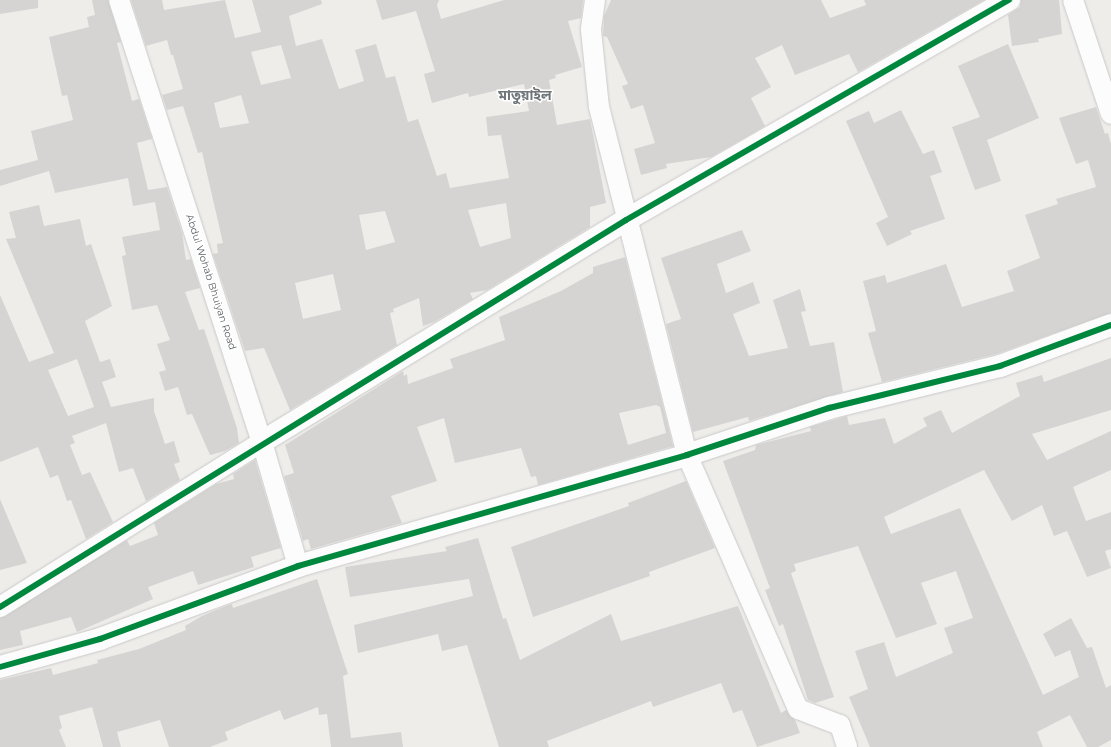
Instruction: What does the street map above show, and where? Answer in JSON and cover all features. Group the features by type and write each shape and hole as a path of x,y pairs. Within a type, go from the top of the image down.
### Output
{"street":[{"name":"Abdul Wohab Bhuiyan Road","path":"119,0 262,442 298,566"},
{"path":"595,0 590,30 599,106 626,220 687,455 798,710 840,725 847,747"},
{"path":"0,607 262,442 626,220 1009,0"},
{"path":"1073,0 1111,114"},
{"path":"0,667 100,639 298,566 687,455 829,408 1000,366 1111,325"}],"building":[{"path":"0,0 38,0 38,8 0,14"},
{"path":"92,0 108,0 121,42 117,43 132,101 139,99 152,139 137,143 148,190 167,187 182,233 186,260 191,259 200,288 185,292 199,330 204,329 237,428 239,443 225,451 210,455 192,414 187,415 178,387 165,391 159,372 166,370 157,344 170,340 157,305 132,310 122,256 126,255 122,237 160,230 155,202 133,206 128,178 55,193 49,171 0,186 0,170 38,160 31,131 73,120 67,95 62,96 49,37 89,27 87,17 95,15"},
{"path":"131,0 162,0 164,10 225,0 235,38 261,32 252,0 321,0 322,4 289,16 296,46 322,39 339,89 364,81 355,50 376,44 386,78 395,76 408,122 418,119 437,176 446,173 450,188 509,178 501,135 488,136 486,117 529,111 524,84 469,97 468,93 432,103 424,74 435,71 416,11 382,20 376,0 439,0 437,5 441,19 504,0 583,0 581,18 568,21 582,67 555,75 556,78 549,80 557,125 590,119 606,203 590,207 590,227 487,290 470,293 473,299 434,322 423,326 419,298 393,309 394,312 390,313 397,345 290,410 264,348 245,351 213,254 218,253 217,244 223,243 202,152 198,153 183,106 167,110 162,95 183,89 173,55 171,55 167,40 146,46","holes":["281,45 291,78 261,85 251,52","241,95 249,123 220,128 214,103","506,203 511,238 480,247 468,210","385,211 395,242 366,250 359,215","333,274 341,310 303,319 295,283"]},
{"path":"611,0 821,0 830,18 866,5 864,0 984,0 858,72 849,54 795,75 782,45 755,58 771,87 751,98 765,126 711,157 666,164 667,168 641,175 634,149 655,143 643,105 631,109 622,86 628,84 607,37 603,36 604,16"},
{"path":"1021,0 1059,0 1062,34 1038,39 1039,42 1012,46 1008,15 1020,7"},
{"path":"1008,44 1039,118 987,140 1001,181 975,190 952,127 980,117 958,66"},
{"path":"1096,107 1105,134 1108,133 1111,144 1111,313 996,354 882,382 868,333 876,331 863,281 885,275 887,283 946,264 962,307 1014,291 1007,271 1040,258 1025,215 1058,204 1056,199 1096,187 1088,160 1076,164 1059,118"},
{"path":"901,110 923,154 934,150 942,172 930,176 945,219 910,231 912,234 887,246 876,223 888,217 846,121 869,111 874,123"},
{"path":"39,205 44,226 80,219 86,246 91,244 112,306 85,321 100,362 110,359 116,377 102,382 111,407 154,398 154,411 165,444 174,441 180,462 174,464 180,480 146,501 133,468 119,472 106,423 72,436 75,443 70,445 82,475 90,472 113,522 86,539 71,500 67,501 58,475 50,478 38,447 0,462 0,295 29,362 54,353 6,239 16,238 9,212","holes":["77,359 94,407 68,416 48,370"]},
{"path":"742,230 751,251 717,264 726,293 753,282 760,303 733,314 749,356 788,348 773,300 800,289 806,311 801,312 810,346 834,342 843,392 749,421 748,417 693,432 666,324 681,319 661,258"},
{"path":"625,257 673,446 538,485 536,476 531,477 521,448 455,463 444,418 417,427 437,481 391,496 402,523 311,549 308,539 303,541 284,476 294,473 285,445 403,371 404,376 407,374 408,384 453,368 450,359 505,340 499,317 561,291 593,273 593,267","holes":["656,405 660,407 666,433 628,445 619,413"]},
{"path":"1111,358 1111,410 1032,434 1047,460 1111,431 1111,470 1073,487 1086,521 1111,512 1111,549 1105,551 1111,568 1087,577 1067,531 1054,536 1042,505 1012,521 984,470 884,517 891,534 960,508 1043,695 1079,677 1070,650 1055,657 1043,634 1071,618 1087,648 1092,647 1106,688 1111,685 1111,740 1098,747 1087,747 1070,715 1037,732 1043,747 870,747 849,697 868,689 855,651 884,642 896,677 953,653 944,628 973,618 956,571 921,583 937,624 896,638 858,546 794,564 796,571 791,573 834,697 815,703 808,700 783,624 779,626 765,590 770,588 723,461 755,450 756,445 811,431 810,427 847,416 849,425 885,418 894,444 927,426 923,418 941,410 952,433 1020,396 1016,383 1042,375 1044,382"},
{"path":"255,460 281,548 251,557 254,567 198,585 193,571 148,587 153,599 77,632 71,617 20,631 23,645 0,650 0,618 127,540 130,546 158,535 154,523 216,484 234,479 233,474"},
{"path":"686,481 715,548 649,572 650,576 533,617 511,547 629,506 628,503"},
{"path":"0,499 27,563 0,570"},
{"path":"478,538 503,619 506,618 520,660 611,614 621,641 738,606 781,713 786,710 795,720 800,733 757,747 742,710 733,713 721,683 653,707 651,701 547,741 549,747 499,747 467,645 442,651 438,634 358,653 354,625 473,596 469,579 350,597 345,567 447,551 445,547"},
{"path":"317,579 348,674 343,676 351,738 401,732 403,747 331,747 327,714 319,715 318,707 284,720 280,710 225,732 228,740 210,747 169,747 160,720 117,732 121,747 103,747 92,707 59,716 62,728 59,730 66,747 0,747 0,680 51,668 53,675 98,663 97,660 139,649 186,630 185,626 202,616 226,606 232,604 233,608"}],"cycle path":[{"path":"0,607 626,220 1009,0"},
{"path":"0,667 100,639 298,566 687,455 829,408 1000,366 1111,325"}],"district":[{"name":"মাতুয়াইল","path":"525,95"}]}
